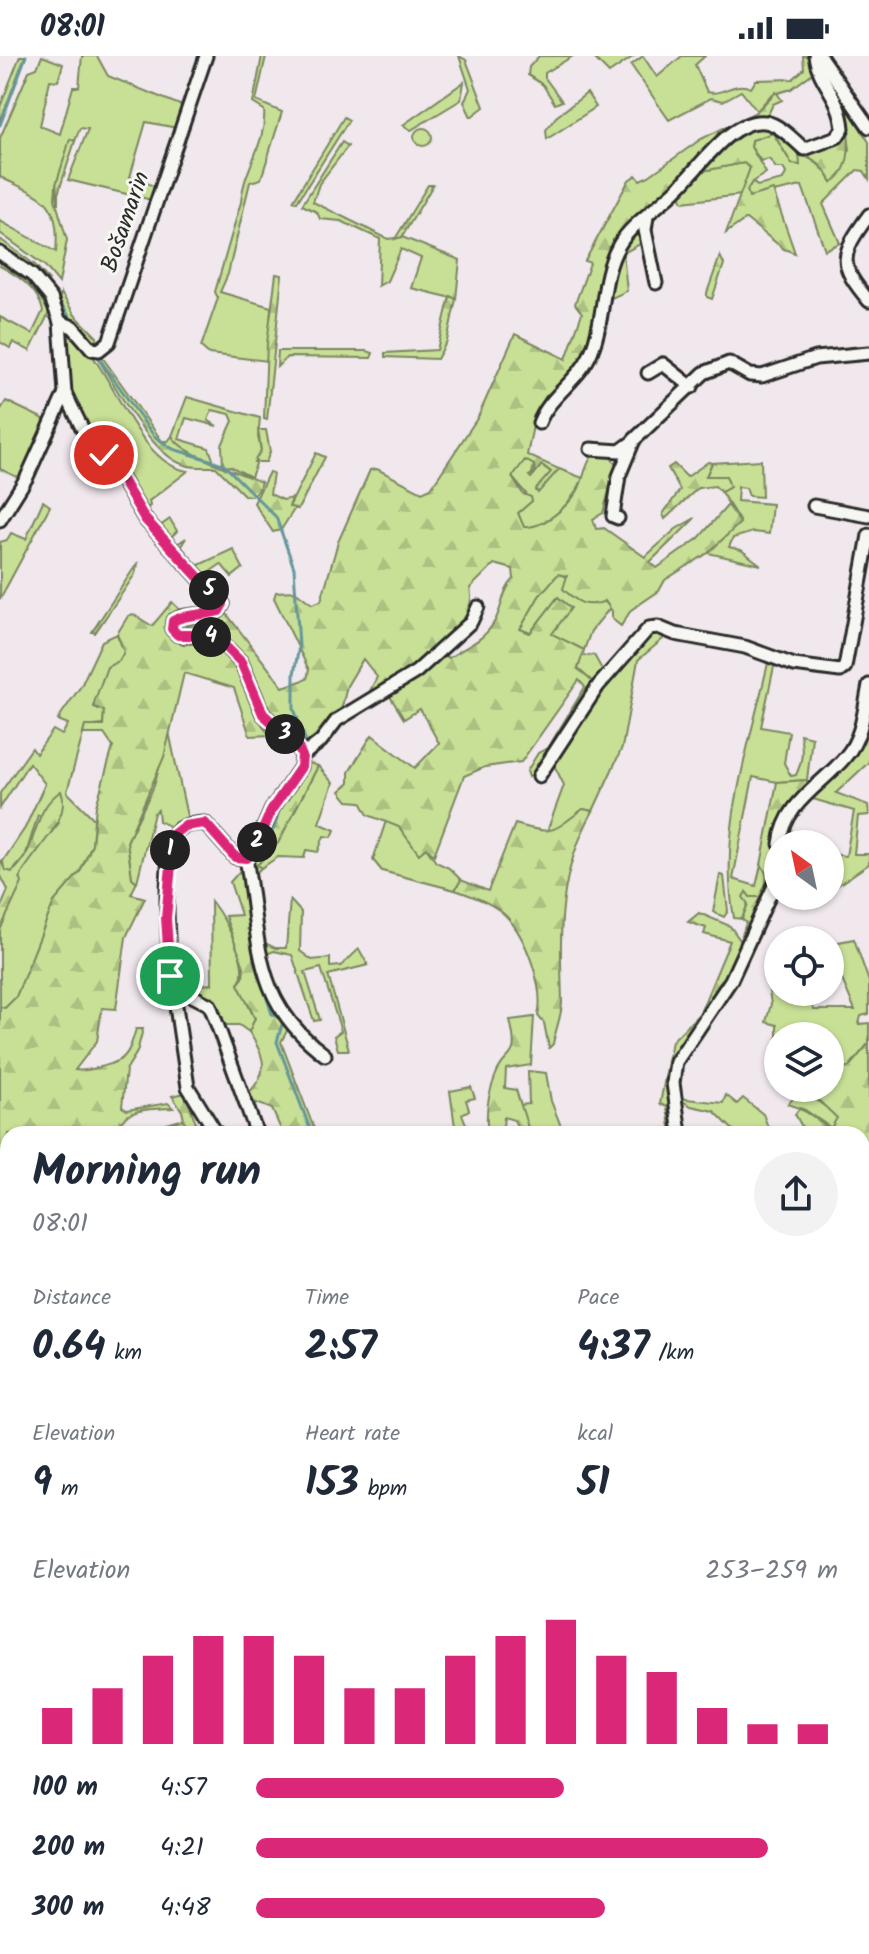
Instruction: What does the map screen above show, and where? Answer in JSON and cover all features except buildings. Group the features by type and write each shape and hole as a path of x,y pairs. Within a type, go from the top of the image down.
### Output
{"street":[{"name":"Bošamarin","path":"60,322 73,327 92,349 99,350 109,342 206,56"},
{"path":"817,56 869,127"},
{"path":"539,423 543,411 572,382 592,352 611,266 620,243 715,147 749,124 773,124 804,149 837,137 843,128 839,103 817,70 817,56"},
{"path":"867,296 848,278 844,268 847,254 869,215"},
{"path":"647,217 645,230 656,283"},
{"name":"Bošamarin","path":"0,253 32,275 51,298 60,322 65,393 85,434 118,473 145,519 223,604 219,611 209,615 180,616 173,621 172,629 178,635 208,635 219,640 241,662 263,714 297,745 302,756"},
{"path":"591,449 620,451 704,373 723,364 729,363 750,375 762,376 816,358 869,353"},
{"path":"648,373 663,364 692,387"},
{"path":"0,520 27,477 65,393"},
{"path":"618,518 613,516 617,488 634,440"},
{"path":"814,506 869,516"},
{"path":"539,776 598,686 649,628 658,627 675,634 745,647 794,665 840,671 845,667 869,535"},
{"path":"212,1126 188,1087 173,986 166,918 174,834 184,826 205,823 235,857 246,858 253,852 272,809 301,767 302,756 321,741 337,720 416,672 471,622 478,607"},
{"path":"785,830 792,809 854,744 865,714 869,685"},
{"path":"246,858 256,932 272,998 299,1036 325,1055"},
{"path":"679,1126 673,1083 676,1062 731,980 764,908"},
{"path":"173,986 210,1005 254,1126"}],"green space":[{"path":"20,56 25,56 0,122 0,107"},
{"path":"42,56 63,64 58,81 50,80 40,126 60,134 73,87 79,87 82,56 97,56 108,76 185,107 177,128 146,122 130,177 157,187 152,200 68,180 88,129 80,128 75,141 71,139 56,185 55,199 67,240 59,283 45,266 0,233 0,221 56,252 55,221 46,202 0,177 0,138 29,71 37,68"},
{"path":"262,56 266,56 256,101 282,112 261,179 250,182 228,274 220,292 271,307 268,361 209,354 201,347 218,298 215,292 246,178 262,134 264,110 253,103"},
{"path":"459,56 466,60 484,107 471,117 464,102 470,89"},
{"path":"539,56 573,56 545,73 545,78 562,101 555,104 543,85 528,75 529,67"},
{"path":"592,56 634,56 609,73"},
{"path":"643,56 657,77 682,56 705,56 695,65 707,92 713,93 739,86 751,88 756,80 793,79 804,69 803,56 811,56 814,72 791,89 771,95 757,111 741,91 723,101 711,98 669,120 631,65"},
{"path":"464,82 461,100 411,130 403,125"},
{"path":"776,92 782,100 773,104 766,119 749,120 629,226 605,269 582,362 545,397 534,421 527,455 559,469 538,493 536,489 551,472 542,465 531,478 529,476 535,472 534,465 525,460 512,477 523,494 531,497 532,501 518,513 524,527 531,527 554,516 573,498 592,456 608,453 616,465 603,513 593,519 596,529 604,528 645,557 676,529 695,518 650,562 657,568 699,538 728,505 740,523 708,553 665,580 659,591 631,610 621,626 612,619 612,611 605,601 587,604 577,601 563,589 567,576 558,574 539,596 520,629 530,633 558,597 571,608 552,634 584,650 578,669 596,685 543,764 529,777 527,771 538,753 548,748 585,687 579,680 521,762 485,767 464,776 434,855 426,848 419,854 399,827 368,815 361,802 348,801 340,791 349,783 349,772 372,735 415,768 439,743 420,709 404,719 388,693 443,655 449,658 484,635 496,618 514,579 513,569 494,564 470,588 470,605 463,622 451,638 399,680 366,699 377,677 363,659 347,686 341,711 306,754 269,720 251,670 215,632 187,632 186,625 211,623 226,613 283,687 307,679 309,670 274,598 276,592 295,591 312,604 321,601 338,542 370,470 377,469 422,492 431,488 478,417 515,334 566,359 582,313 575,304 590,263 585,261 629,180 636,175 640,180 649,176 701,139 756,112"},
{"path":"587,93 596,107 547,139 546,130 556,117"},
{"path":"842,100 869,142 869,179 864,171 857,170 823,204 840,243 825,250 802,186 749,197 747,191 752,181 757,186 783,180 786,173 783,168 776,168 769,159 761,161 751,147 752,140 773,133 792,164 798,153 814,161 832,182 850,149"},
{"path":"344,117 349,120 297,202 293,201"},
{"path":"751,126 765,128 812,149 835,144 848,131 845,166 832,182 818,164 799,153 800,165 792,164 773,133 752,140 751,147 766,173 752,182 747,190 749,197 773,190 795,253 784,249 746,219 726,233 750,168 744,163 697,172 714,151"},
{"path":"423,128 432,137 423,146 414,137"},
{"path":"70,139 75,141 58,194 58,204 56,185"},
{"path":"342,142 348,146 319,184 313,202 388,239 402,237 460,260 456,299 411,288 421,258 401,249 387,281 378,286 380,239 341,221 320,219 317,212 302,205"},
{"path":"744,163 750,168 741,195 683,202 681,197 674,198 697,172"},
{"path":"428,185 433,185 402,237 395,239"},
{"path":"640,226 644,242 623,253 627,291 605,301 619,253"},
{"path":"0,239 35,265 50,281 0,245"},
{"path":"720,256 724,264 712,299 707,297 707,293"},
{"path":"0,261 34,285 49,313 30,351 13,342 10,348 0,342 0,317 32,334 43,311 32,290 0,266"},
{"path":"276,274 282,275 267,420 264,419 267,343"},
{"path":"61,293 75,315 97,337 96,346 57,306"},
{"path":"450,296 456,299 447,341 437,359 385,357 385,353 437,350"},
{"path":"63,328 79,340 94,358 151,449 168,464 188,471 149,501 150,506 143,510 92,442 70,400"},
{"path":"278,351 373,353 371,358 287,357 277,367"},
{"path":"100,354 162,441 168,441 172,436 187,450 261,482 258,491 251,496 244,495 216,467 185,465 160,449 125,403 99,360"},
{"path":"187,397 260,418 258,437 261,450 251,477 230,466 223,467 222,445 233,421 230,414 212,410 208,420 217,426 186,418 179,439 209,448 214,462 185,450 176,442 172,436"},
{"path":"6,401 50,422 23,480 0,469 0,411"},
{"path":"258,430 266,430 270,452 266,462 254,462 261,450"},
{"path":"316,453 325,457 298,509 289,507"},
{"path":"525,459 534,465 531,478 541,465 551,472 535,492 559,469 583,478 559,512 533,527 523,527 518,513 532,501 512,477"},
{"path":"761,460 762,497 749,496 746,488 738,487 737,501 772,504 769,534 753,532 733,538 729,547 741,550 761,565 708,553 740,522 721,492 730,487 726,476 706,476 712,463"},
{"path":"708,462 712,463 706,476 726,476 730,487 721,492 715,486 698,488 665,519 663,514 680,490 668,468 674,464 687,477"},
{"path":"269,472 273,473 270,494 283,500 292,498 289,507 295,508 281,530 273,532 254,503"},
{"path":"43,501 50,506 0,599 0,542 7,540 11,533 26,539"},
{"path":"170,519 177,531 171,537 177,544 186,538 181,546 197,566 233,549 243,568 232,577 221,564 197,581 156,529"},
{"path":"138,562 135,574 95,633 92,632"},
{"path":"558,574 587,587 610,608 591,631 584,650 551,634 557,598 530,633 520,629 539,596"},
{"path":"172,602 182,612 172,635 182,644 207,643 220,647 230,656 270,735 250,736 234,688 184,673 164,757 127,842 132,878 137,882 131,894 145,898 126,937 116,1009 102,1008 97,1041 75,1070 99,1068 121,1059 129,1049 136,1029 143,1029 137,1052 126,1070 122,1107 127,1110 168,1103 173,1108 134,1112 119,1126 0,1126 0,1007 5,1008 16,997 54,902 80,872 92,845 96,806 113,747 104,734 83,734 85,726 103,726 104,711 94,707 94,703 107,667 119,661 124,652 117,634 128,616 133,614 152,626"},
{"path":"650,631 669,634 638,660 622,748 593,811 583,809 557,831 546,834 564,785 554,765 558,757 592,698"},
{"path":"117,634 124,652 104,710 103,725 85,727 67,792 94,819 92,845 80,872 54,902 16,997 5,1008 0,1007 0,930 26,864 59,823 38,815 25,857 12,872 4,870 3,861 25,828 45,784 29,763 0,808 0,793 32,748 36,754 53,730 62,735 68,724 58,720 60,716 81,686 102,641"},
{"path":"594,655 605,675 596,685 578,669 581,656"},
{"path":"775,662 761,727 789,732 784,763 791,776 796,775 801,760 800,734 812,737 807,780 777,782 753,777 733,879 756,886 761,865 764,888 760,897 750,897 747,893 748,903 742,919 734,918 730,886 733,821 768,663"},
{"path":"865,721 869,727 869,762 836,793 868,805 869,815 858,816 854,854 869,854 869,864 844,881 844,856 854,811 806,797 835,772"},
{"path":"169,732 188,821 171,827 159,821 158,810 154,813 137,882 132,878 127,842 154,786"},
{"path":"306,762 318,766 278,843 257,865 261,868 255,874 251,859 275,807"},
{"path":"318,766 333,783 319,823 335,830 332,837 324,836 318,852 306,850 304,858 278,857 261,868 257,865 278,843"},
{"path":"807,780 807,788 784,830 768,830 777,782"},
{"path":"61,791 61,813 50,835 20,877 22,883 0,930 0,910 8,890 0,874 0,859 5,870 12,872 21,863 44,809"},
{"path":"583,809 593,811 581,835 567,881 561,928 562,1007 553,1044 549,1048 544,1023 538,1016 539,992 532,963 513,925 501,911 455,890 461,880 488,891 515,824 552,830"},
{"path":"386,821 399,827 419,853 426,848 436,862 449,868 461,880 455,890 382,871 373,860"},
{"path":"245,865 254,933 289,1027 281,1042 313,1126 279,1126 272,1109 254,1102 249,1093 260,1077 263,1063 249,1032 255,1018 238,984 243,978 244,967 225,916 241,915 230,882"},
{"path":"720,875 724,876 728,911 724,917 713,912"},
{"path":"764,888 764,897 749,933 742,935 746,923 742,919 748,904 743,897 746,892 750,897 760,897"},
{"path":"290,900 301,912 300,951 312,960 330,958 330,967 341,966 359,949 368,965 328,975 349,1050 338,1050 334,1036 341,1031 321,968 305,972 320,1020 314,1021 292,955 274,951 264,955 261,941 275,948 286,948"},
{"path":"211,901 229,929 239,954 242,976 238,984 255,1019 249,1032 239,1025 221,1025 206,996 187,990 187,986 212,984"},
{"path":"699,913 730,926 742,943 728,981 676,1051 670,1065 675,1126 670,1126 667,1107 660,1104 672,1041 700,1013 730,941 704,934 706,928 688,922"},
{"path":"854,939 869,982 869,1014 861,1016 859,1024 869,1023 869,1043 849,1067 844,1068 844,1022 766,1022 770,1006 855,1010 844,984 844,941"},
{"path":"534,1017 531,1065 506,1069 505,1088 516,1090 527,1126 517,1126 514,1120 504,1117 503,1126 488,1126 487,1112 493,1084 499,1068 513,1050 510,1020"},
{"path":"869,1043 869,1126 832,1126 837,1118 820,1102 844,1102 844,1068 849,1067"},
{"path":"528,1071 546,1073 551,1101 561,1126 527,1126 518,1105 529,1104"},
{"path":"471,1087 475,1098 466,1100 469,1110 462,1114 467,1126 455,1126 450,1091"},
{"path":"185,1093 197,1126 186,1126 182,1111 172,1096"},
{"path":"726,1095 737,1104 743,1098 763,1114 768,1126 729,1126 714,1111 691,1106 677,1098 723,1103"},
{"path":"819,1102 838,1118 832,1126 828,1126 805,1110 788,1104"},
{"path":"799,1109 827,1126 802,1126 795,1114"},
{"path":"184,1119 186,1126 160,1126"}],"waterway":[{"path":"0,125 26,56"},
{"path":"0,245 38,271 48,286"},
{"path":"53,292 73,322"},
{"path":"96,354 154,436 173,449 223,464 276,517 294,568 299,646 294,674 294,709 308,747"},
{"path":"291,790 305,771"},
{"path":"251,863 274,828 280,806"},
{"path":"252,936 257,967 272,1014 283,1021 277,1042 309,1126"}],"route":[{"path":"104,455 145,519 201,584 223,604 219,611 209,615 180,616 173,621 172,629 178,635 208,635 219,640 241,662 270,724 297,745 302,756 301,767 272,809 253,852 246,858 235,857 205,823 184,826 174,834 170,849 166,918 170,976"}]}
